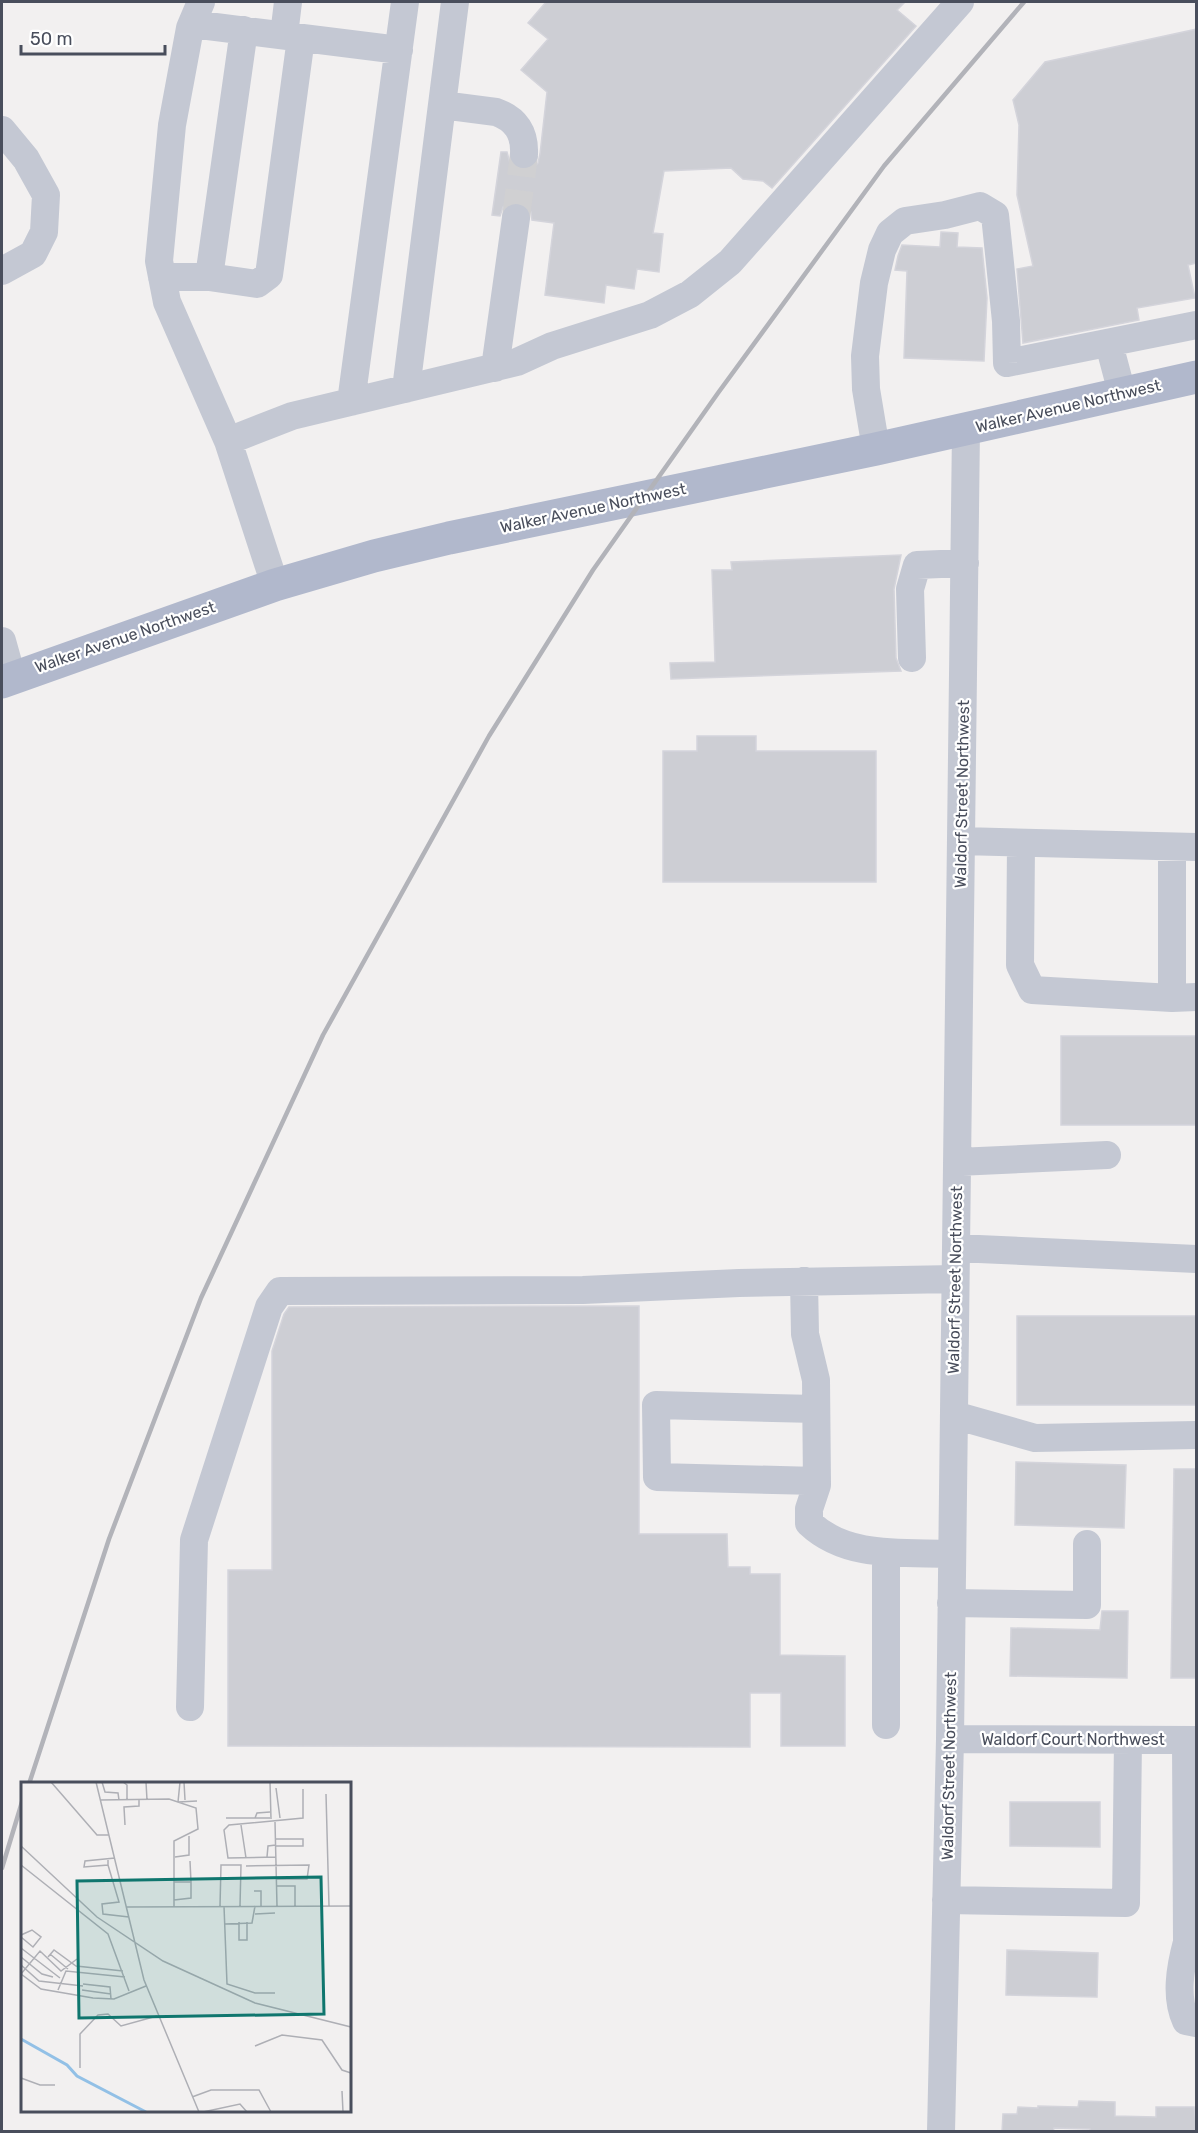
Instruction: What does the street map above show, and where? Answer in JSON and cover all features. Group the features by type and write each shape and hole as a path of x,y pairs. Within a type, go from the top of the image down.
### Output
{"main road":[{"name":"Walker Avenue Northwest","path":"7,679 275,585 374,556 449,538 876,449 1197,376"}],"street":[{"path":"162,277 209,277 257,284 269,275 293,37 288,2"},
{"path":"351,402 405,2"},
{"path":"406,389 455,2"},
{"path":"228,441 292,416 517,362 552,346 650,315 690,294 730,262 960,2"},
{"path":"275,585 228,441 167,302 159,261 172,125 197,13 244,30 399,50"},
{"path":"209,277 244,30"},
{"path":"442,105 496,112 503,115 519,128 524,142 524,154"},
{"path":"2,130 26,159 46,195 44,232 33,255 2,271"},
{"path":"876,449 866,389 868,322 882,250 890,233 905,221 945,215 980,206 995,215 1008,363 1197,325"},
{"path":"495,368 516,218"},
{"path":"1109,344 1122,393"},
{"name":"Waldorf Street Northwest","path":"941,2132 950,1739 966,429"},
{"path":"912,658 910,589 917,565 965,563"},
{"path":"2,641 7,679"},
{"path":"961,841 1184,847 1184,998 1032,990 1020,965 1021,844"},
{"path":"957,1162 1107,1155"},
{"path":"956,1248 1197,1259"},
{"path":"190,1707 194,1540 269,1307 280,1291 583,1290 804,1281 955,1279"},
{"path":"804,1281 805,1334 816,1380 817,1481 809,1509 809,1523 819,1534 849,1548 886,1552 952,1554"},
{"path":"816,1409 656,1405 657,1477 817,1481"},
{"path":"954,1415 1035,1438 1197,1435"},
{"path":"951,1603 1087,1605 1087,1544"},
{"path":"886,1552 886,1725"},
{"name":"Waldorf Court Northwest","path":"950,1739 1191,1740"},
{"path":"946,1900 1126,1904 1128,1740"},
{"path":"1191,1740 1187,1942 1181,1964 1180,2007 1186,2021 1197,2023"}],"building":[{"path":"546,2 905,2 897,10 916,26 772,188 763,181 743,179 731,168 664,171 653,233 663,234 659,272 637,269 634,289 606,285 604,303 545,295 554,223 532,220 527,205 518,202 509,203 503,207 500,216 492,215 501,152 507,152 510,163 515,168 524,170 533,168 538,163 547,92 521,70 548,39 528,23"},
{"path":"1197,29 1197,263 1188,265 1195,298 1137,308 1139,320 1023,343 1017,269 1033,266 1017,195 1019,125 1013,100 1045,62"},
{"path":"941,232 958,233 957,247 982,248 987,298 984,361 904,358 907,271 895,270 898,256 902,245 940,247"},
{"path":"901,555 894,589 896,658 901,671 671,679 670,663 715,662 712,570 732,570 731,562"},
{"path":"697,736 756,736 756,751 876,751 876,882 663,882 663,751 697,751"},
{"path":"1061,1036 1197,1036 1197,1125 1061,1125"},
{"path":"639,1306 639,1534 727,1534 728,1567 750,1567 750,1574 780,1574 780,1655 845,1656 845,1746 781,1746 781,1693 750,1693 750,1747 228,1746 228,1570 272,1570 272,1351 284,1314 289,1307"},
{"path":"1017,1316 1197,1316 1197,1405 1017,1405"},
{"path":"1016,1462 1126,1465 1124,1528 1015,1525"},
{"path":"1174,1469 1197,1469 1197,1678 1171,1678"},
{"path":"1102,1611 1128,1611 1127,1678 1010,1676 1011,1628 1100,1630"},
{"path":"1010,1802 1100,1802 1100,1847 1010,1846"},
{"path":"1007,1950 1098,1953 1097,1997 1006,1995"},
{"path":"1079,2101 1115,2102 1115,2116 1156,2117 1156,2107 1194,2107 1197,2132 1090,2132 1090,2129 1054,2128 1053,2132 1002,2132 1003,2114 1017,2114 1018,2107 1078,2107"}],"tunnel":[{"path":"516,218 524,154"}],"railway":[{"path":"30,1782 109,1539 201,1298 323,1035 489,736 593,570 718,393 884,166 1024,2"},
{"path":"2,1868 21,1805"}]}
